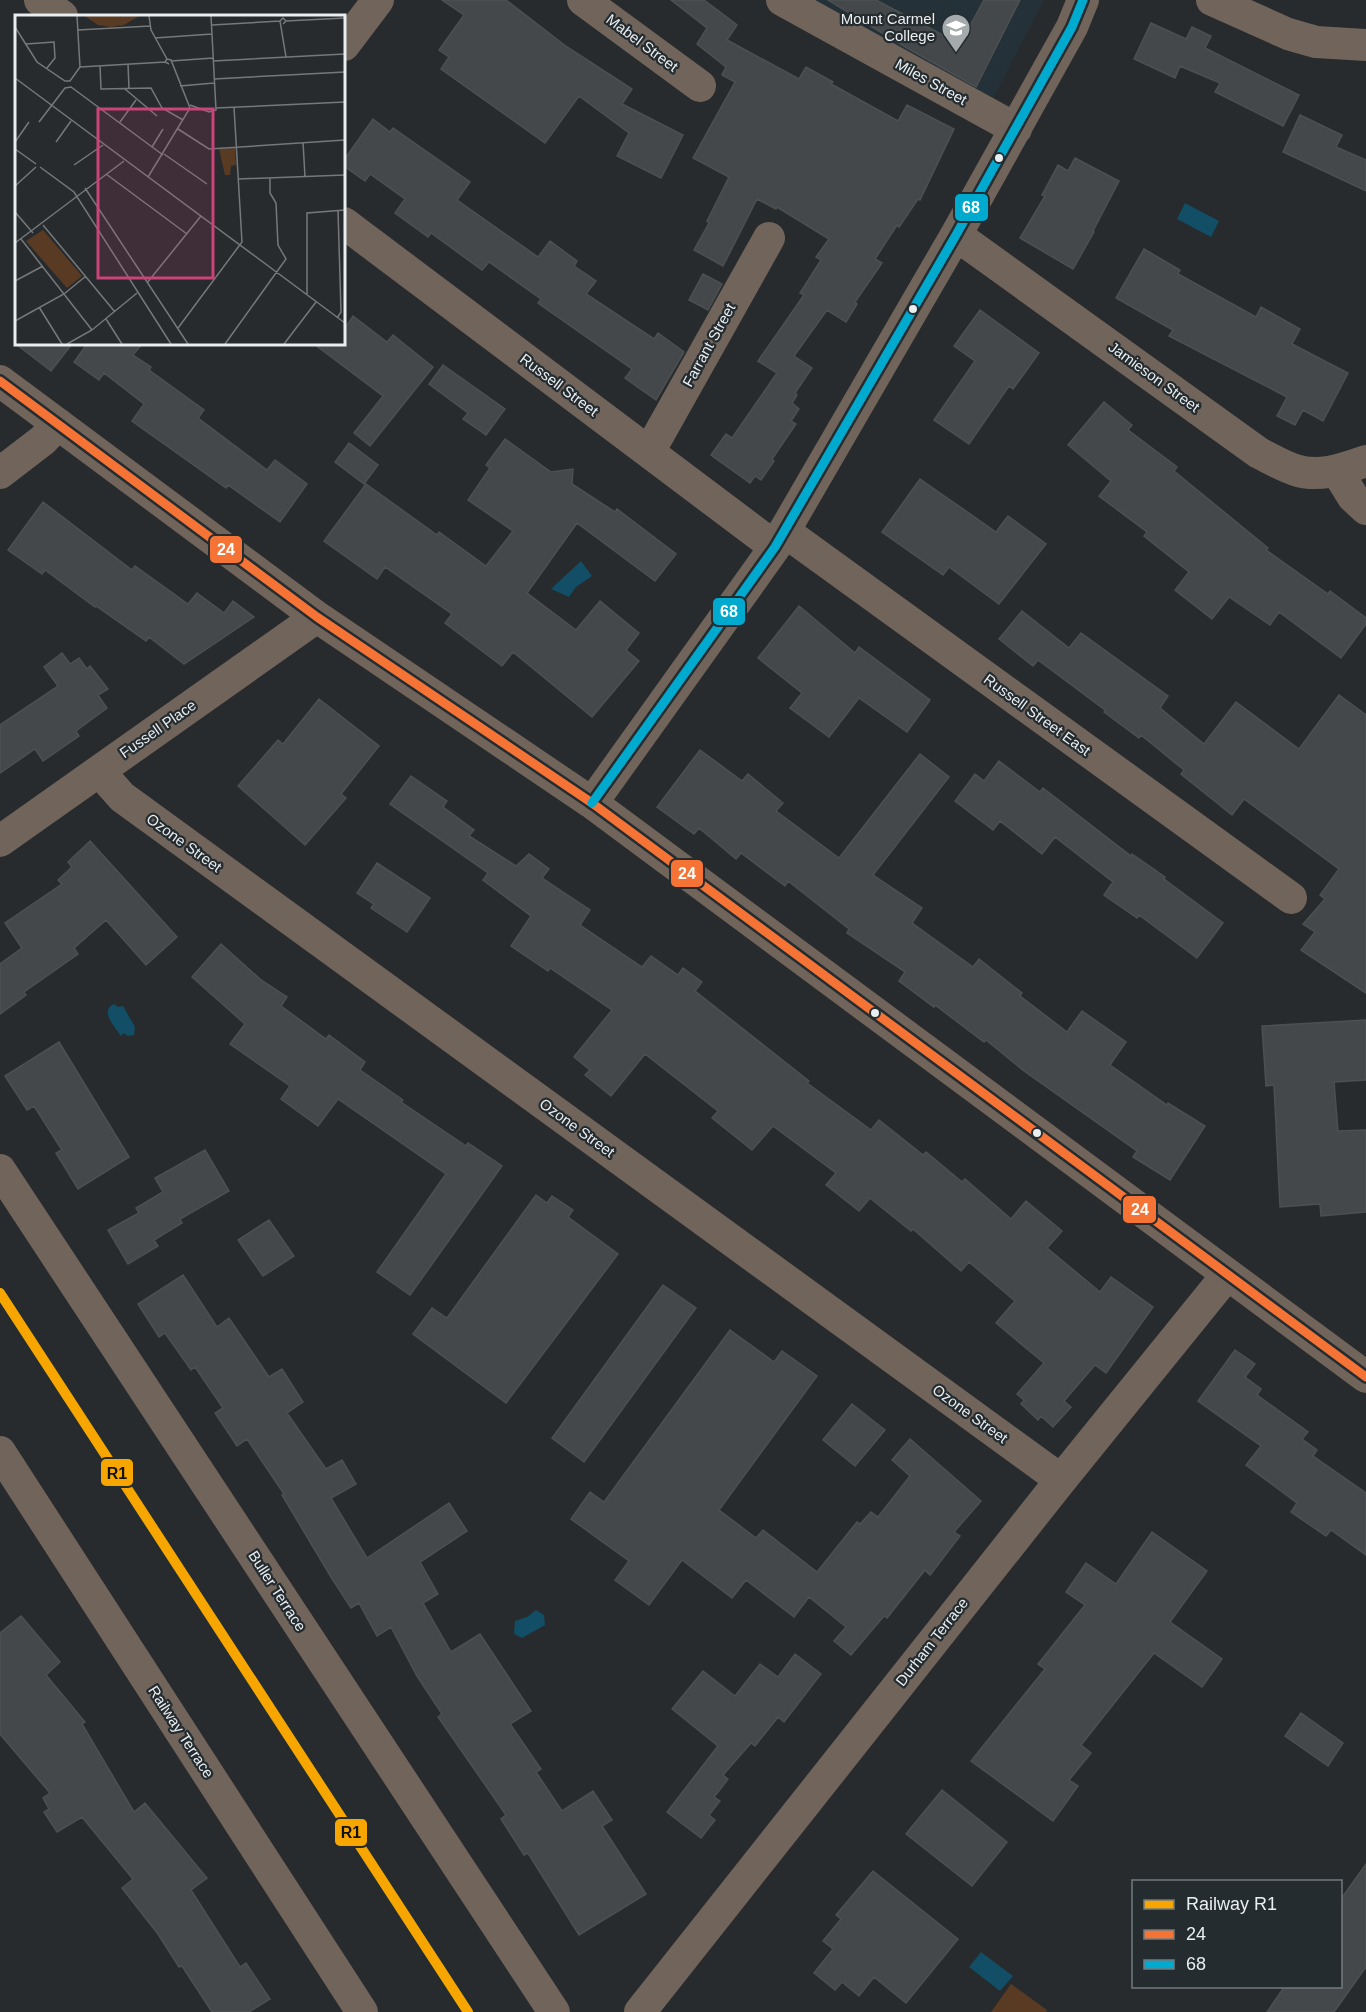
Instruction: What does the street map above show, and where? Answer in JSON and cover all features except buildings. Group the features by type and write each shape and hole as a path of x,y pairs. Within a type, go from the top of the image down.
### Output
{"street":[{"path":"40,0 61,15"},
{"path":"345,44 378,0"},
{"name":"Mabel Street","path":"583,0 700,86"},
{"name":"Miles Street","path":"782,0 1016,129"},
{"path":"592,803 779,539 957,235 1072,27 1083,0"},
{"path":"1212,0 1288,34 1316,42 1366,45"},
{"name":"Russell Street","path":"345,223 649,452 779,539"},
{"name":"Jamieson Street","path":"957,235 1259,453 1295,470 1316,473 1337,471 1366,461"},
{"name":"Farrant Street","path":"649,452 769,238"},
{"path":"0,381 317,617 592,803 1366,1377"},
{"path":"0,473 43,440 58,424"},
{"path":"1337,471 1353,497 1366,509"},
{"name":"Russell Street East","path":"779,539 1291,898"},
{"name":"Fussell Place","path":"0,841 317,617"},
{"name":"Ozone Street","path":"99,771 122,798 1061,1480"},
{"name":"Buller Terrace","path":"0,1170 554,2012"},
{"name":"Durham Terrace","path":"640,2012 1061,1480 1227,1275"},
{"name":"Railway Terrace","path":"0,1452 362,2012"}],"shaded area":[{"name":"Mount Carmel College","path":"804,0 1044,0 989,106"},
{"path":"1011,1984 1047,2010 1046,2012 991,2012"}],"water":[{"path":"1185,203 1219,221 1211,237 1177,219"},
{"path":"581,561 592,576 576,587 569,597 551,589"},
{"path":"114,1004 118,1007 123,1006 135,1027 134,1035 128,1036 124,1033 121,1036 112,1024 108,1011"},
{"path":"536,1610 544,1615 545,1625 522,1638 514,1634 515,1621 527,1617"},
{"path":"981,1952 1013,1976 1000,1991 969,1967"}],"rail line":[{"name":"R1","path":"0,1293 468,2012"}],"transit line":[{"name":"68","path":"592,803 775,547 956,235 1072,27 1083,0"},
{"name":"24","path":"0,381 317,617 592,803 1366,1377"}],"place":[{"name":"Mount Carmel College","path":"956,54"}]}
